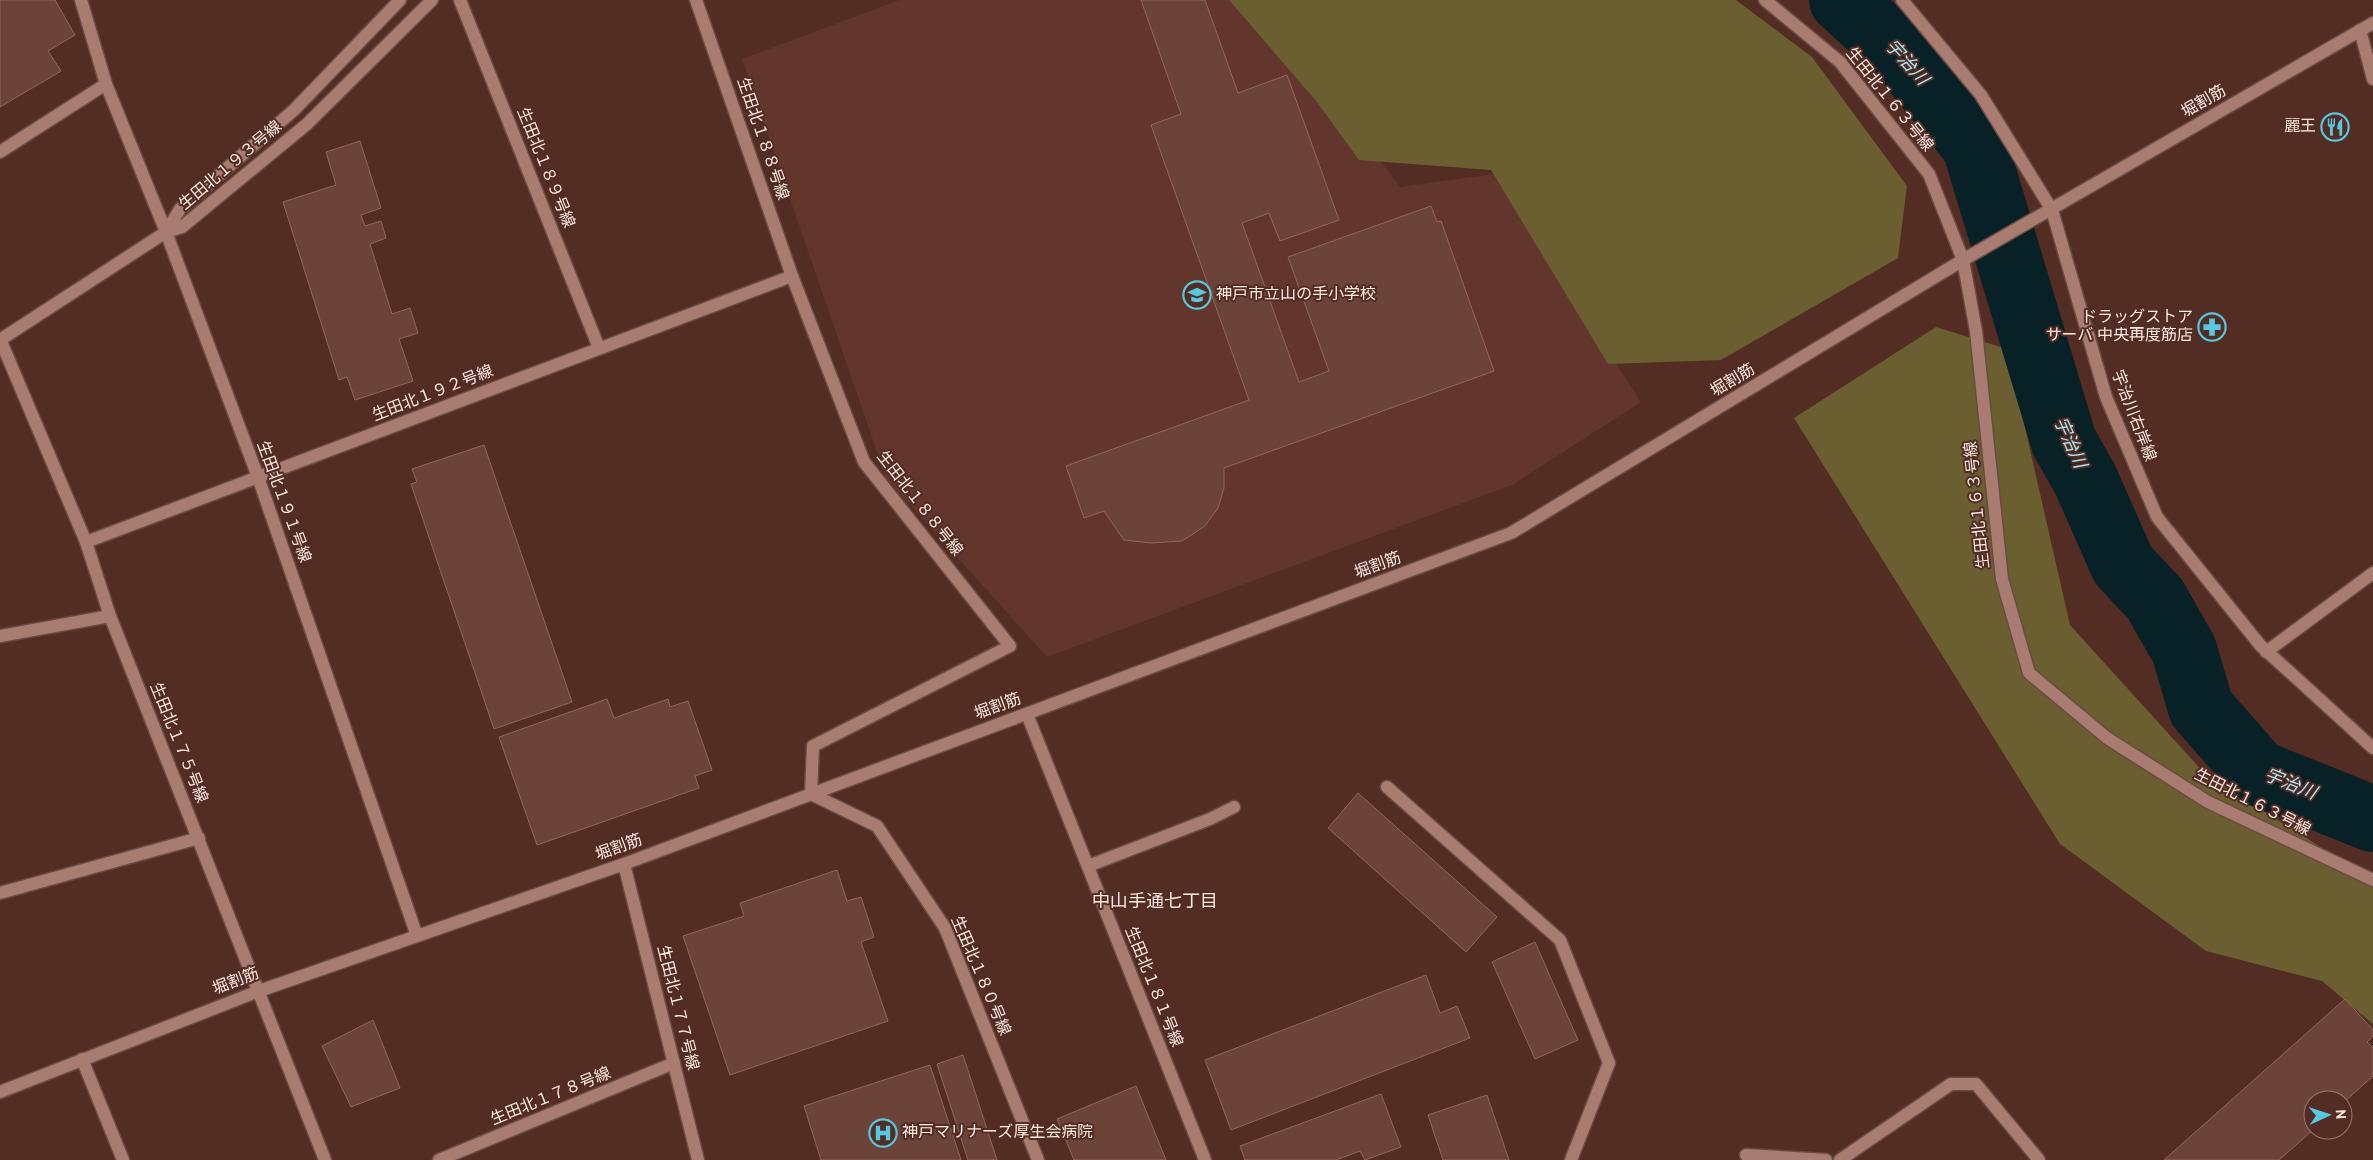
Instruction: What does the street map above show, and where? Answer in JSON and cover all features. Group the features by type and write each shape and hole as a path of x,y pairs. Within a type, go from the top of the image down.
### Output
{"street":[{"name":"生田北１９１号線","path":"81,0 106,84 166,232 258,477 417,936"},
{"path":"166,232 180,209 294,110 400,0"},
{"name":"生田北１９３号線","path":"0,339 166,232 182,227 307,124 432,0"},
{"name":"生田北１８９号線","path":"460,0 599,348"},
{"name":"生田北１８８号線","path":"696,0 792,276 864,462 1010,646 813,746 812,794"},
{"name":"生田北１６３号線","path":"1765,0 1840,62 1929,174 1964,260 1976,331 2002,579 2029,673 2107,738 2208,802 2373,880"},
{"name":"宇治川右岸線","path":"1902,0 1981,95 2052,210 2106,397 2156,517 2266,652 2373,748"},
{"name":"堀割筋","path":"0,1092 259,991 624,864 1511,533 1964,260 2373,23"},
{"path":"2360,30 2373,79"},
{"path":"0,152 106,84"},
{"name":"生田北１９２号線","path":"86,542 792,276"},
{"name":"生田北１７５号線","path":"0,339 86,542 110,616 325,1160"},
{"path":"2266,652 2373,573"},
{"path":"0,636 110,616"},
{"name":"生田北１８１号線","path":"1027,714 1205,1160"},
{"path":"1387,787 1560,940 1609,1063 1571,1160"},
{"name":"生田北１８０号線","path":"812,794 877,826 945,928 1038,1160"},
{"path":"1088,866 1210,819 1234,807"},
{"path":"0,893 199,838"},
{"name":"生田北１７７号線","path":"624,864 698,1160"},
{"path":"82,1059 123,1160"},
{"name":"生田北１７８号線","path":"440,1160 674,1063"},
{"path":"1840,1160 1951,1084 1976,1084 2039,1160"},
{"path":"1746,1155 1826,1160"}],"shaded area":[{"name":"神戸市立山の手小学校","path":"899,0 1261,0 1400,187 1493,174 1641,402 1512,485 1047,657 886,478 742,59"},
{"path":"1229,0 1736,0 1812,57 1907,186 1898,258 1721,360 1608,364 1491,170 1359,160 1317,102"},
{"path":"1936,327 2007,349 2070,625 2206,775 2373,880 2373,1024 2322,981 2206,951 2060,844 1794,418"}],"building":[{"path":"0,0 55,0 75,35 48,51 61,71 0,107"},
{"path":"1141,0 1205,0 1238,93 1287,75 1339,220 1280,241 1269,213 1242,223 1299,382 1329,371 1288,257 1431,206 1437,222 1441,221 1494,371 1224,468 1224,488 1218,508 1205,526 1182,541 1151,543 1124,540 1104,511 1084,518 1066,466 1249,400 1151,125 1181,114"},
{"path":"360,141 381,208 361,215 365,226 381,221 386,238 370,244 392,314 410,308 418,333 399,339 413,381 355,400 347,377 339,380 283,202 336,185 326,152"},
{"path":"484,445 572,702 494,729 411,484 417,482 412,469"},
{"path":"607,699 614,718 668,699 670,707 688,701 712,770 695,776 699,788 537,845 499,737"},
{"path":"1358,793 1497,917 1466,952 1328,828"},
{"path":"837,870 847,901 861,897 874,937 861,942 888,1021 730,1075 683,936 744,916 740,903"},
{"path":"1535,942 1578,1040 1535,1059 1492,962"},
{"path":"1426,975 1440,1013 1457,1006 1470,1038 1231,1130 1205,1060"},
{"path":"2345,999 2373,1030 2373,1036 2367,1042 2373,1048 2373,1076 2353,1094 2353,1090 2303,1090 2303,1139 2279,1160 2164,1160"},
{"path":"373,1020 400,1088 351,1107 322,1046"},
{"path":"963,1055 997,1160 968,1160 937,1064"},
{"name":"神戸マリナーズ厚生会病院","path":"930,1065 961,1160 821,1160 804,1106"},
{"path":"1136,1086 1166,1160 1074,1160 1057,1119"},
{"path":"1381,1094 1401,1147 1365,1160 1360,1151 1336,1160 1245,1160 1240,1146"},
{"path":"1487,1095 1509,1160 1443,1160 1428,1115"}],"waterway":[{"name":"宇治川","path":"1842,0 1904,57 1975,146 2064,442 2085,479 2123,565 2155,599 2184,650 2201,708 2258,773 2373,819"}],"place":[{"name":"麗王","path":"2335,127"},
{"name":"神戸市立山の手小学校","path":"1197,295"},
{"name":"ドラッグストア サーバ 中央再度筋店","path":"2212,327"},
{"name":"神戸マリナーズ厚生会病院","path":"883,1133"}],"district":[{"name":"中山手通七丁目","path":"1155,902"}]}
